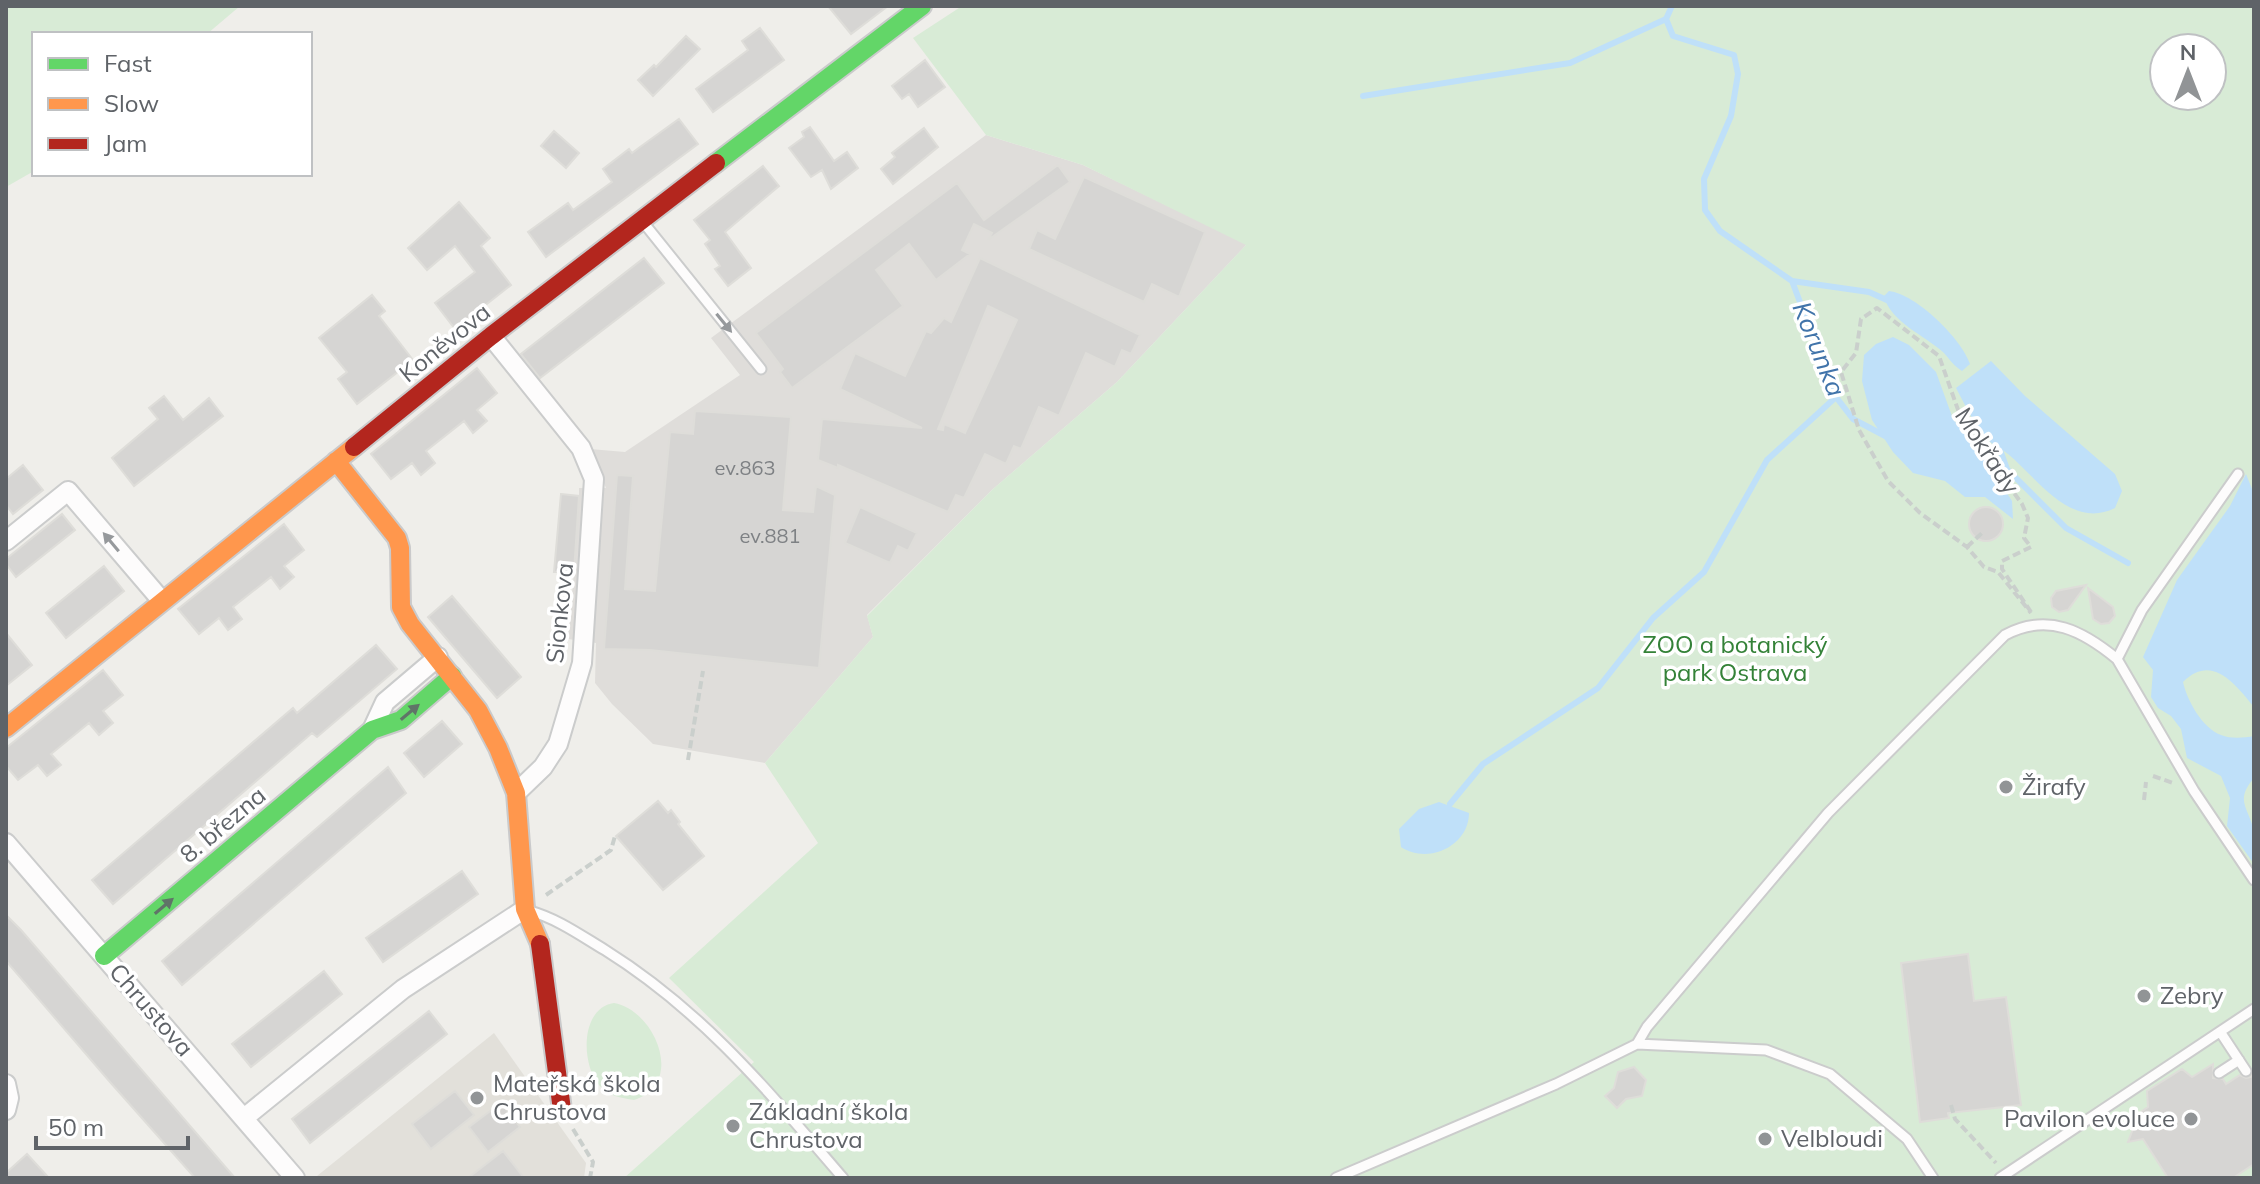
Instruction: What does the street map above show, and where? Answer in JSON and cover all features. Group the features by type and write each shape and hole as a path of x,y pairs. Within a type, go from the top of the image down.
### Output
{"street":[{"name":"Koněvova","path":"6,728 491,336 922,6"},
{"name":"Sionkova","path":"491,336 581,448 594,479 582,663 558,744 543,767 516,793"},
{"path":"336,461 397,538 400,548 401,607 410,624 478,710 516,793 525,909 540,945 562,1110"},
{"path":"6,541 68,491 162,601"},
{"name":"8. března","path":"372,730 385,702 438,657"},
{"name":"8. března","path":"104,956 372,730 401,720 452,676"},
{"name":"Chrustova","path":"6,843 295,1178"},
{"path":"244,1118 403,989 525,909"},
{"path":"6,1084 9,1098 6,1110"}],"lane":[{"path":"642,219 761,369"},
{"path":"2117,659 2142,610 2238,474"},
{"path":"1637,1044 1647,1027 1828,813 2005,635 2021,626 2054,626 2090,637 2117,659 2194,791 2254,880"},
{"path":"525,909 555,918 680,1002 747,1067 843,1178"},
{"path":"2002,1176 2254,1009"},
{"path":"2221,1033 2246,1071"},
{"path":"1336,1178 1556,1084 1637,1044 1766,1050 1830,1074 1907,1139 1933,1178"},
{"path":"2219,1073 2239,1060"}],"path":[{"name":"Mokřady","path":"1877,308 1939,356 1962,421 1992,459 2028,518 2024,538 2031,547 2002,561 2000,571 1984,567 1966,548 1920,513 1888,481 1859,430 1841,372 1856,353 1861,319 1877,308"},
{"path":"1966,548 1982,533"},
{"path":"2000,571 2036,624"},
{"path":"688,760 703,671"},
{"path":"2144,800 2146,782"},
{"path":"525,909 611,850 615,836"},
{"path":"1951,1105 1955,1119 2002,1176"},
{"path":"562,1110 593,1162 590,1178"}],"shaded area":[{"path":"986,135 1083,165 1247,244 1117,382 993,489 867,615 873,637 765,763 653,744 595,683 596,643 568,639 574,572 554,572 561,494 579,496 579,488 606,488 590,449 625,452 740,375 711,338"},
{"name":"Mateřská škola Chrustova","path":"494,1033 586,1163 584,1178 317,1176"}],"green space":[{"path":"6,6 240,6 209,32 32,32 32,172 6,187"},
{"name":"ZOO a botanický park Ostrava","path":"962,6 2254,6 2254,1178 624,1178 754,1062 669,978 818,843 765,763 873,637 867,616 993,489 1117,382 1246,245 1083,165 986,135 913,38"},
{"path":"614,1003 642,1019 659,1048 659,1079 650,1092 634,1100 606,1092 593,1076 589,1064 587,1038 590,1026 603,1007"}],"water":[{"path":"1889,291 1912,300 1937,319 1958,342 1970,364 1962,371 1944,353 1901,321 1884,296"},
{"path":"1893,337 1909,345 1936,372 1953,419 1983,456 2012,501 2013,519 1985,497 1965,497 1945,481 1913,473 1893,452 1872,420 1862,381 1864,355 1876,344"},
{"path":"1991,361 2025,396 2115,474 2122,491 2115,508 2099,513 2070,507 2056,499 1983,434 1956,388"},
{"path":"2246,474 2254,494 2254,707 2231,681 2213,671 2204,670 2183,682 2196,713 2214,731 2233,738 2254,736 2254,778 2244,799 2254,831 2254,864 2227,826 2230,798 2221,776 2187,758 2181,729 2171,716 2158,708 2151,697 2153,670 2143,657 2177,580 2230,506"},
{"path":"1439,802 1469,813 1462,835 1455,843 1434,853 1412,852 1401,847 1399,829 1419,809"}],"building":[{"path":"828,6 888,6 851,34"},
{"path":"760,28 784,60 713,112 696,89 748,50 742,41"},
{"path":"686,36 700,49 653,96 638,80 654,65 656,67"},
{"path":"925,60 945,87 918,107 909,94 902,99 892,86"},
{"path":"679,119 698,144 546,257 528,232 568,203 573,210 612,182 603,169 629,149 632,153"},
{"path":"810,127 834,161 847,152 858,168 831,189 822,170 811,177 789,148 804,137 802,132"},
{"path":"924,128 938,147 893,184 881,169 895,157 892,153"},
{"path":"554,131 579,153 566,168 541,146"},
{"path":"1058,165 1070,182 988,240 992,233 974,224 962,250 970,254 936,280 909,244 876,270 903,306 792,388 780,372 783,369 756,333 957,183 984,220"},
{"path":"763,166 779,186 725,232 751,268 728,286 715,269 720,266 705,244 710,240 694,220"},
{"path":"1084,177 1205,232 1179,297 1152,284 1144,302 1029,249 1037,230 1055,239"},
{"path":"459,202 490,238 481,246 511,285 455,329 435,303 475,272 455,246 427,270 408,248"},
{"path":"644,258 664,283 540,378 521,354"},
{"path":"980,258 1140,335 1131,354 1122,350 1115,367 1086,353 1059,416 1039,407 1021,449 1014,446 1006,464 985,454 964,498 956,495 948,512 838,465 838,468 818,460 822,419 922,428 840,389 855,353 905,376 926,331 931,333 944,318 951,322","holes":["988,306 1017,320 965,433 944,424 943,430 938,429"]},
{"path":"372,295 385,311 379,316 413,360 357,404 338,379 347,372 319,338"},
{"path":"477,368 497,393 477,410 487,421 473,433 464,421 426,451 435,463 421,475 412,463 391,479 371,454"},
{"path":"164,396 183,420 209,398 223,416 134,486 112,458 158,419 149,408"},
{"path":"695,411 791,417 783,510 813,512 816,486 835,495 819,668 650,650 604,649 617,475 633,476 625,589 655,591 670,432 693,434"},
{"path":"23,465 43,490 13,514 6,505 6,479"},
{"path":"561,494 579,496 574,572 554,572"},
{"path":"860,507 917,533 908,551 898,546 890,563 845,543"},
{"path":"1986,507 1998,512 2003,524 1998,536 1986,541 1974,536 1969,524 1974,512"},
{"path":"62,514 75,530 16,577 6,564 6,559"},
{"path":"284,524 304,550 284,566 294,577 280,589 271,577 233,607 242,619 228,630 219,618 199,634 178,609"},
{"path":"104,566 124,591 66,638 46,613"},
{"path":"2086,585 2068,610 2059,612 2052,607 2051,598 2056,591"},
{"path":"2088,588 2113,607 2115,616 2109,623 2101,624 2093,619"},
{"path":"452,596 521,677 497,698 428,617"},
{"path":"6,633 32,665 6,686"},
{"path":"376,645 397,669 317,737 312,733 113,904 92,880 293,708 297,713"},
{"path":"103,670 123,695 103,711 113,723 99,735 89,723 51,754 61,765 47,776 38,765 18,780 6,766 6,748"},
{"path":"442,721 462,744 424,777 404,753"},
{"path":"388,767 406,793 182,985 162,961"},
{"path":"658,801 668,813 671,810 680,822 678,824 704,856 663,890 616,836"},
{"path":"462,871 478,894 383,962 366,938"},
{"path":"6,915 235,1178 195,1178 110,1082 6,961"},
{"path":"1968,954 1974,1001 2006,997 2021,1105 1948,1113 1949,1118 1920,1122 1901,963"},
{"path":"324,971 342,994 251,1067 232,1044"},
{"path":"429,1011 447,1034 310,1143 292,1119"},
{"name":"Pavilon evoluce","path":"2213,1064 2213,1078 2223,1079 2226,1084 2240,1075 2251,1077 2254,1066 2254,1164 2233,1178 2168,1178 2143,1139 2128,1142 2136,1121 2133,1117 2148,1107 2147,1091 2182,1069 2192,1077"},
{"path":"1634,1067 1646,1080 1642,1096 1626,1099 1617,1108 1605,1096 1614,1088 1618,1072"},
{"path":"455,1091 474,1115 431,1149 412,1124"},
{"path":"501,1103 520,1127 488,1152 469,1127"},
{"path":"503,1151 524,1178 468,1178"},
{"path":"27,1154 49,1178 6,1178 6,1173"}],"waterway":[{"name":"Korunka","path":"1672,6 1666,19 1673,36 1734,55 1738,74 1731,116 1704,179 1705,210 1720,231 1792,281 1836,397 1853,419 1887,437"},
{"path":"1363,96 1570,63 1666,19"},
{"path":"1792,281 1869,292 1889,301"},
{"path":"1450,804 1483,764 1598,688 1653,618 1704,572 1767,460 1836,397"},
{"path":"1996,439 2007,469"},
{"name":"Korunka","path":"1985,468 2007,469 2066,528 2128,563"}],"traffic: fast":[{"path":"716,163 922,6"},
{"path":"104,956 372,730 401,720 452,676"}],"traffic: slow":[{"path":"6,728 354,447"},
{"path":"336,461 397,538 400,548 401,607 410,624 478,710 498,748 516,793 525,909 540,944"}],"traffic: jam":[{"path":"354,447 491,336 716,163"},
{"path":"540,944 562,1110"}],"place":[{"name":"Žirafy","path":"2006,787"},
{"name":"Zebry","path":"2144,996"},
{"name":"Mateřská škola Chrustova","path":"477,1098"},
{"name":"Pavilon evoluce","path":"2191,1119"},
{"name":"Základní škola Chrustova","path":"733,1126"},
{"name":"Velbloudi","path":"1765,1139"}]}
